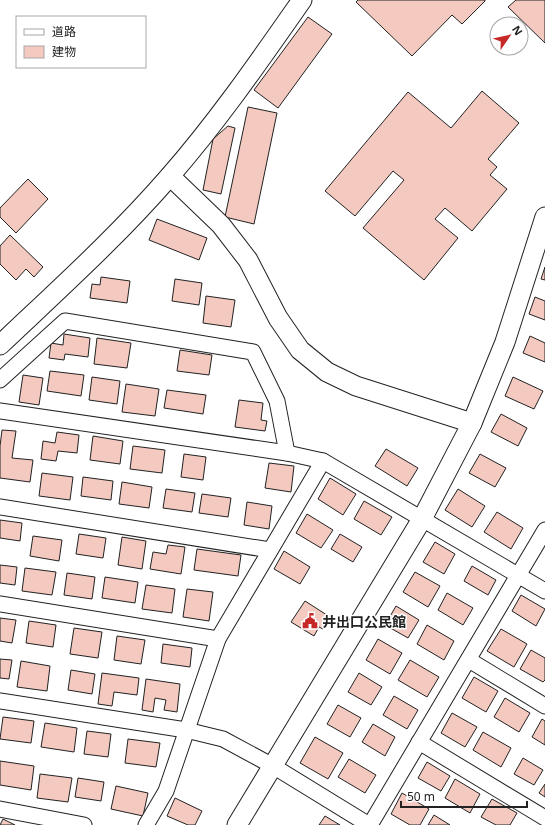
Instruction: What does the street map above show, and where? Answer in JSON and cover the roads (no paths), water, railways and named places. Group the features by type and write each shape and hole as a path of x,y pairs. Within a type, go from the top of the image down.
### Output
{"street":[{"path":"0,345 111,240 170,176 240,87 302,0"},
{"path":"170,176 221,225 248,260 278,318 300,350 327,372 356,386 472,423"},
{"path":"236,825 422,519 472,423 505,342 540,246 545,217"},
{"path":"0,380 65,321 253,352 277,401 287,453"},
{"path":"0,411 287,453 324,461 545,591"},
{"path":"146,825 166,791 218,639 324,461"},
{"path":"0,507 270,550"},
{"path":"0,702 186,730 223,740 273,766 370,825 545,530"},
{"path":"0,604 218,639"},
{"path":"469,660 545,706"},
{"path":"420,742 545,818"},
{"path":"0,809 84,825"}],"place":[{"name":"井出口公民館","path":"310,621"}]}
